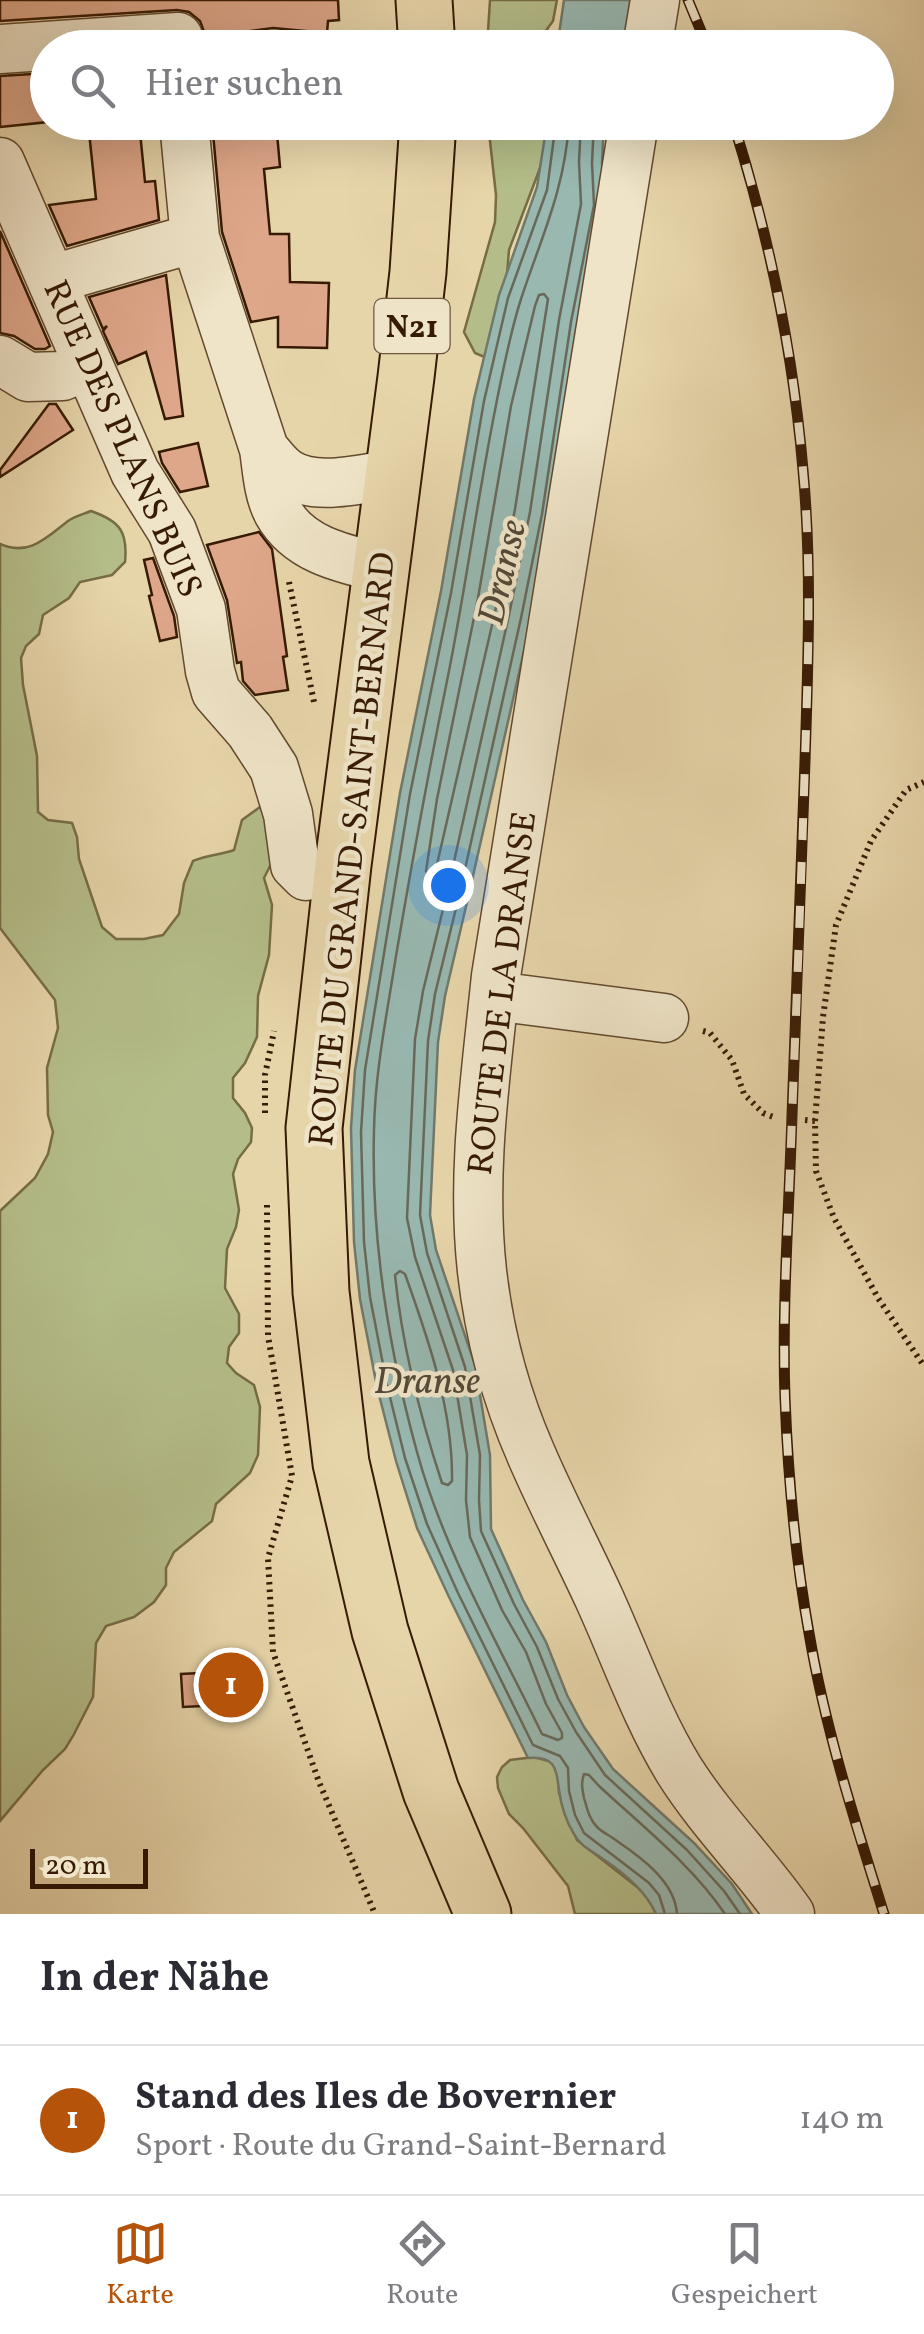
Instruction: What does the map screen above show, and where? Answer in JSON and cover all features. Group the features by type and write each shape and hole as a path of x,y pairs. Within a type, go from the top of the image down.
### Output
{"main road":[{"path":"424,0 426,30"},
{"name":"ROUTE DU GRAND-SAINT-BERNARD","path":"427,140 418,272 314,1128 321,1292 341,1464 380,1631 432,1791 483,1914"}],"street":[{"path":"650,30 655,0"},
{"path":"0,49 30,45"},
{"path":"186,140 195,238 264,449 274,504 296,534 326,552 382,568"},
{"name":"ROUTE DE LA DRANSE","path":"631,140 494,996 482,1100 478,1215 482,1276 510,1397 530,1453 666,1746 703,1804 790,1914"},
{"name":"RUE DES PLANS BUIS","path":"0,162 135,472 172,531 184,560 201,609 216,692 250,730 274,768 288,814 295,866 306,876"},
{"path":"53,280 195,238"},
{"path":"0,360 28,377 63,376 86,364"},
{"path":"264,449 290,476 306,480 348,481 394,474"},
{"path":"494,996 664,1018"}],"path":[{"path":"924,782 906,790 871,842 836,925 814,1121 816,1171 834,1218 878,1298 924,1366"},
{"path":"664,1018 710,1033 732,1060 744,1094 763,1113 776,1118"},
{"path":"805,1120 814,1121"}],"green space":[{"path":"490,0 557,0 553,21 546,30 488,30"},
{"path":"490,140 548,140 509,250 505,298 489,359 475,353 464,332 495,222"},
{"path":"91,511 120,529 125,562 112,575 80,582 69,598 43,615 39,634 26,646 21,658 37,756 38,812 48,820 72,823 79,859 102,927 116,939 163,935 179,914 184,883 193,861 234,850 242,820 260,807 276,817 272,862 264,878 272,905 269,955 258,996 257,1037 233,1078 233,1098 252,1128 251,1142 233,1174 239,1210 227,1249 225,1288 239,1314 239,1333 229,1347 227,1363 254,1385 260,1407 258,1455 250,1473 216,1504 212,1521 174,1552 166,1568 166,1585 154,1602 134,1617 106,1626 96,1643 93,1697 73,1736 0,1821 0,1211 35,1178 48,1154 53,1132 48,1115 47,1068 58,1028 55,1000 0,928 0,544 29,547 71,519"},
{"path":"534,1757 552,1762 558,1771 559,1793 577,1840 641,1890 656,1914 575,1914 568,1886 509,1814 498,1788 497,1777 510,1760"}],"water":[{"path":"564,0 630,0 629,30 560,30"},
{"name":"Dranse","path":"544,140 603,140 604,190 531,620 445,996 438,1042 430,1215 436,1250 475,1365 490,1455 491,1529 523,1600 584,1727 613,1769 694,1843 732,1884 752,1914 656,1914 634,1883 577,1838 564,1813 553,1765 544,1759 528,1758 417,1528 377,1387 360,1299 351,1128 355,1070 400,793 441,591 474,399 499,295 537,187"}],"building":[{"path":"0,0 338,0 339,20 328,21 327,30 203,30 189,12 177,10 0,21"},
{"path":"30,74 30,124 0,127 0,76"},
{"path":"90,140 141,140 145,182 155,181 159,220 67,246 49,205 96,199"},
{"path":"214,140 278,140 280,167 264,169 270,234 289,234 290,282 329,283 327,348 278,347 278,317 251,322 222,232"},
{"path":"0,231 50,346 45,349 35,349 14,336 0,333"},
{"path":"166,275 183,416 165,419 146,352 118,364 103,331 107,326 103,329 89,297"},
{"path":"49,404 56,404 73,430 0,477 0,470"},
{"path":"198,443 208,486 180,492 159,452"},
{"path":"259,532 272,549 288,690 255,695 243,681 241,662 237,663 227,600 207,545"},
{"path":"153,558 174,616 177,637 160,641 144,560"},
{"path":"221,1672 222,1705 183,1707 181,1674"}],"railway":[{"path":"688,0 700,30"},
{"path":"738,140 758,208 786,338 799,426 808,542 806,725 785,1302 790,1486 804,1604 823,1704 884,1914"}],"place":[{"name":"Stand des Iles de Bovernier","path":"231,1685"}]}
